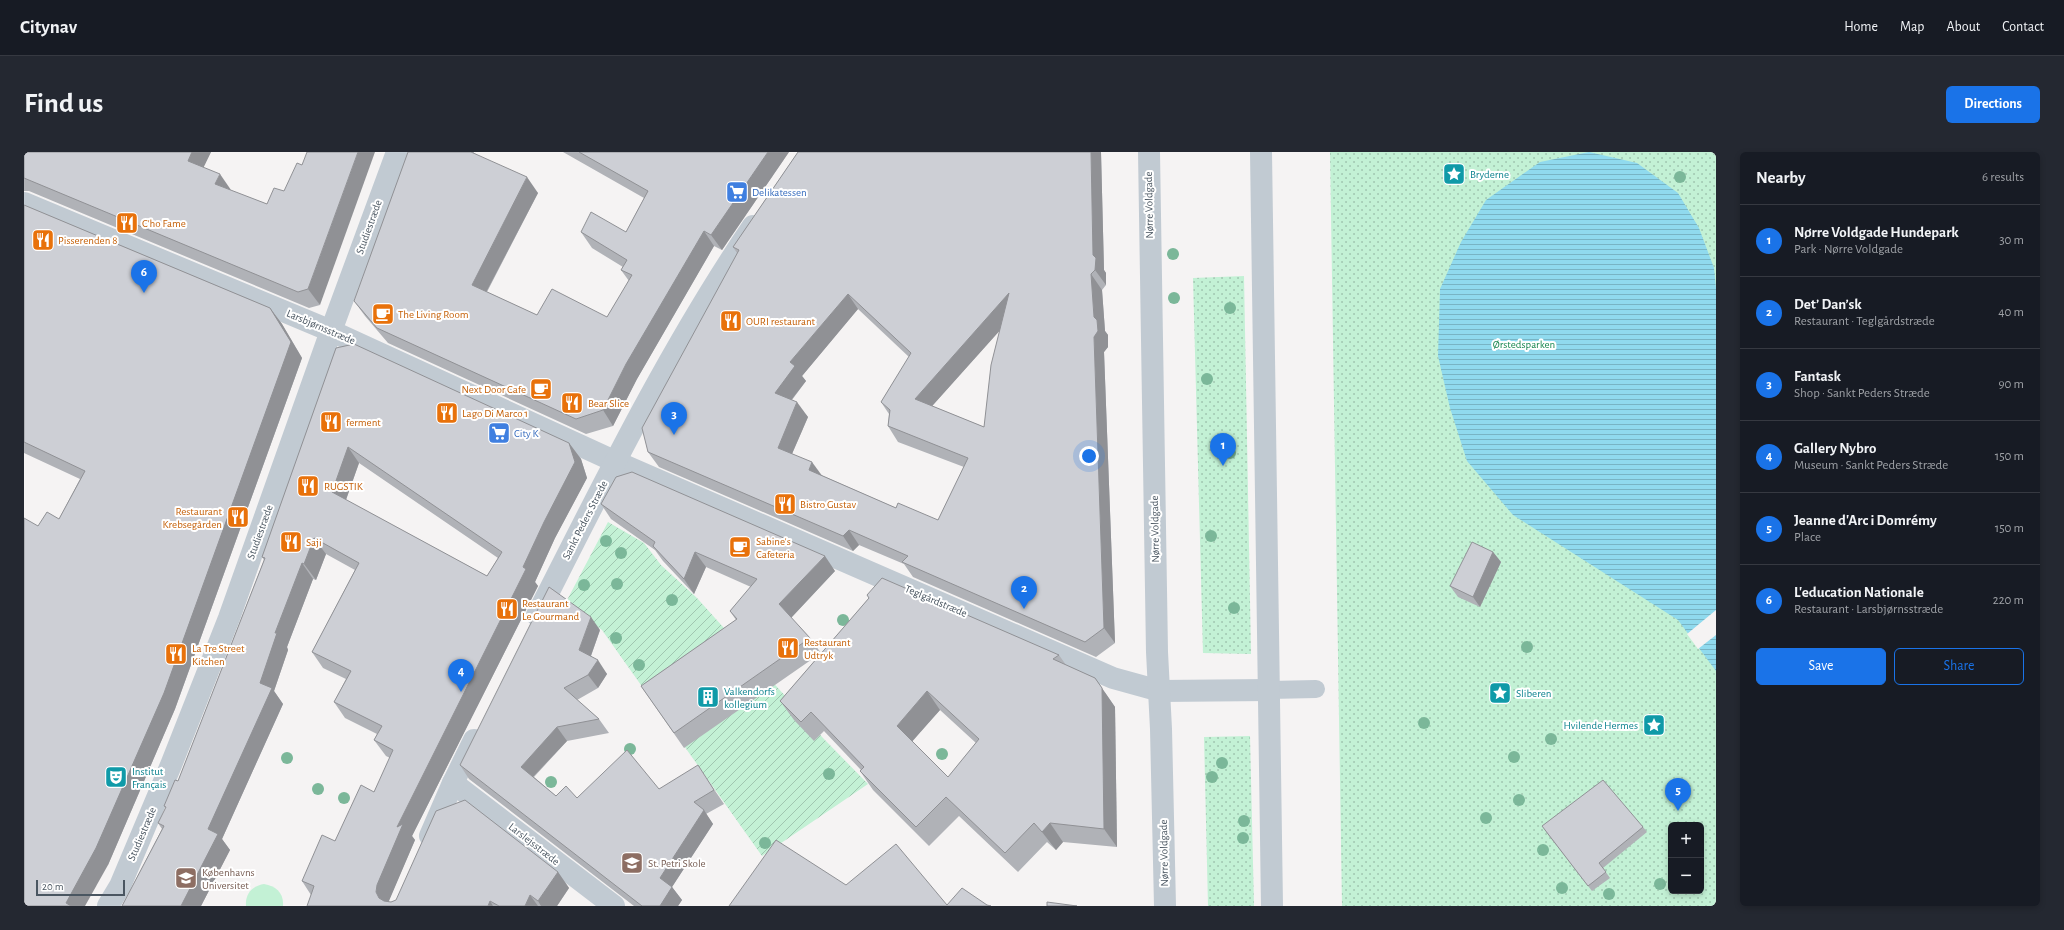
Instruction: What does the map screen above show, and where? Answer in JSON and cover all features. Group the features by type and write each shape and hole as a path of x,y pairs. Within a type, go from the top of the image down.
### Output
{"street":[{"name":"Studiestræde","path":"108,906 120,886 171,766 229,618 331,331 397,152"},
{"name":"Nørre Voldgade","path":"1149,152 1157,644 1160,691 1165,906"},
{"path":"1261,152 1272,906"},
{"name":"Larsbjørnsstræde","path":"24,203 331,331 614,461"},
{"name":"Sankt Peders Stræde","path":"528,633 614,461 717,279 765,208"},
{"name":"Teglgårdstræde","path":"614,461 1113,678 1160,691 1269,690"},
{"path":"422,855 453,782 482,725"},
{"name":"Larslejsstræde","path":"453,782 614,906"}],"lane":[{"path":"1269,690 1316,689"}],"green space":[{"name":"Ørstedsparken","path":"1330,152 1716,152 1716,906 1342,906"},
{"path":"1244,276 1251,654 1203,653 1193,278"},
{"path":"608,522 644,543 661,565 697,598 823,738 868,784 762,856 602,630 565,604"},
{"path":"1250,736 1254,906 1208,906 1204,737"},
{"path":"264,884 276,888 281,894 283,906 246,906 250,891"}],"water":[{"path":"1589,152 1637,163 1678,193 1699,228 1714,268 1716,288 1716,671 1678,620 1513,515 1467,461 1450,408 1438,356 1440,289 1461,242 1486,200 1540,162"}],"pier":[{"path":"1716,610 1716,635 1698,649 1687,634"}],"building":[{"path":"24,152 192,152 188,161 220,174 215,184 267,204 274,188 284,191 297,163 302,165 307,152 358,152 308,289 298,292 24,178"},
{"path":"408,152 471,152 527,177 472,285 537,315 552,289 607,317 632,275 621,270 627,260 581,232 591,212 626,232 648,191 579,152 768,152 711,235 704,231 626,364 603,410 576,419 377,328 354,301"},
{"path":"798,152 1091,152 1093,255 1096,258 1095,270 1091,274 1094,317 1097,320 1098,331 1094,337 1104,628 1085,642 902,562 908,556 849,530 843,536 648,452 642,428 739,250 733,247","holes":["1009,293 991,365 984,427 915,399","848,294 911,353 881,402 890,410 888,426 968,458 938,520 898,503 896,508 809,470 812,462 778,448 797,402 775,393 795,366 790,362"]},
{"path":"24,205 270,308 291,342 164,693 96,848 66,903 71,906 24,906 24,518 38,526 47,512 59,519 85,471 24,442"},
{"path":"354,344 569,443 575,462 523,567 526,569 397,827 403,824 377,885 376,892 379,898 384,901 391,902 396,900 436,811 465,800 558,872 538,901 530,895 525,906 499,906 490,901 488,906 307,906 314,886 302,881 322,835 335,841 361,785 374,792 393,750 374,740 382,726 334,702 351,671 312,652 359,563 314,538 304,564 302,563 275,633 277,633 260,683 272,688 208,829 218,834 181,906 122,906 164,826 158,823 166,807 164,806 175,780 178,781 265,558 262,557 336,348","holes":["348,447 502,552 487,576 332,492"]},
{"path":"632,472 825,556 779,604 810,638 674,733 641,686 737,619 730,611 757,579 695,552 684,579 653,546 655,542 601,504 616,477"},
{"path":"1472,542 1493,552 1473,597 1450,586"},
{"path":"882,578 1059,655 1053,659 1095,678 1102,688 1104,829 1050,823 1042,832 1034,823 1005,853 946,797 916,827 860,771 864,767 811,712 801,722 780,701 869,598 867,595","holes":["927,691 979,739 948,777 897,726"]},
{"path":"549,587 591,617 579,650 598,660 588,675 564,688 599,719 557,727 521,767 556,796 566,786 577,798 627,750 659,789 698,765 714,790 694,802 704,810 660,878 672,887 660,906 642,906 460,765"},
{"path":"1603,780 1643,827 1599,863 1606,872 1588,886 1542,826"},
{"path":"776,840 846,885 896,844 947,905 962,888 987,905 991,906 729,906"},
{"path":"1047,902 1077,906 1047,906"}],"place":[{"name":"Bryderne","path":"1454,174"},
{"name":"Delikatessen","path":"737,192"},
{"name":"C'ho Fame","path":"127,223"},
{"name":"Pisserenden 8","path":"43,240"},
{"name":"L'education Nationale","path":"144,293"},
{"name":"The Living Room","path":"383,314"},
{"name":"OURI restaurant","path":"731,321"},
{"name":"Next Door Cafe","path":"541,389"},
{"name":"Bear Slice","path":"572,403"},
{"name":"Lago Di Marco 1","path":"447,413"},
{"name":"ferment","path":"331,422"},
{"name":"City K","path":"499,433"},
{"name":"Fantask","path":"674,435"},
{"name":"Nørre Voldgade Hundepark","path":"1223,466"},
{"name":"RUGSTIK","path":"308,486"},
{"name":"Bistro Gustav","path":"785,504"},
{"name":"Restaurant Krebsegården","path":"238,517"},
{"name":"Saji","path":"291,542"},
{"name":"Sabine's Cafeteria","path":"740,547"},
{"name":"Restaurant Le Gourmand","path":"507,609"},
{"name":"Det’ Dan’sk","path":"1024,609"},
{"name":"Restaurant Udtryk","path":"788,648"},
{"name":"La Tre Street Kitchen","path":"176,654"},
{"name":"Gallery Nybro","path":"461,692"},
{"name":"Sliberen","path":"1500,693"},
{"name":"Valkendorfs kollegium","path":"708,697"},
{"name":"Hvilende Hermes","path":"1654,725"},
{"name":"Institut Français","path":"116,777"},
{"name":"Jeanne d'Arc i Domrémy","path":"1678,811"},
{"name":"St. Petri Skole","path":"632,863"},
{"name":"Københavns Universitet","path":"186,878"}]}
